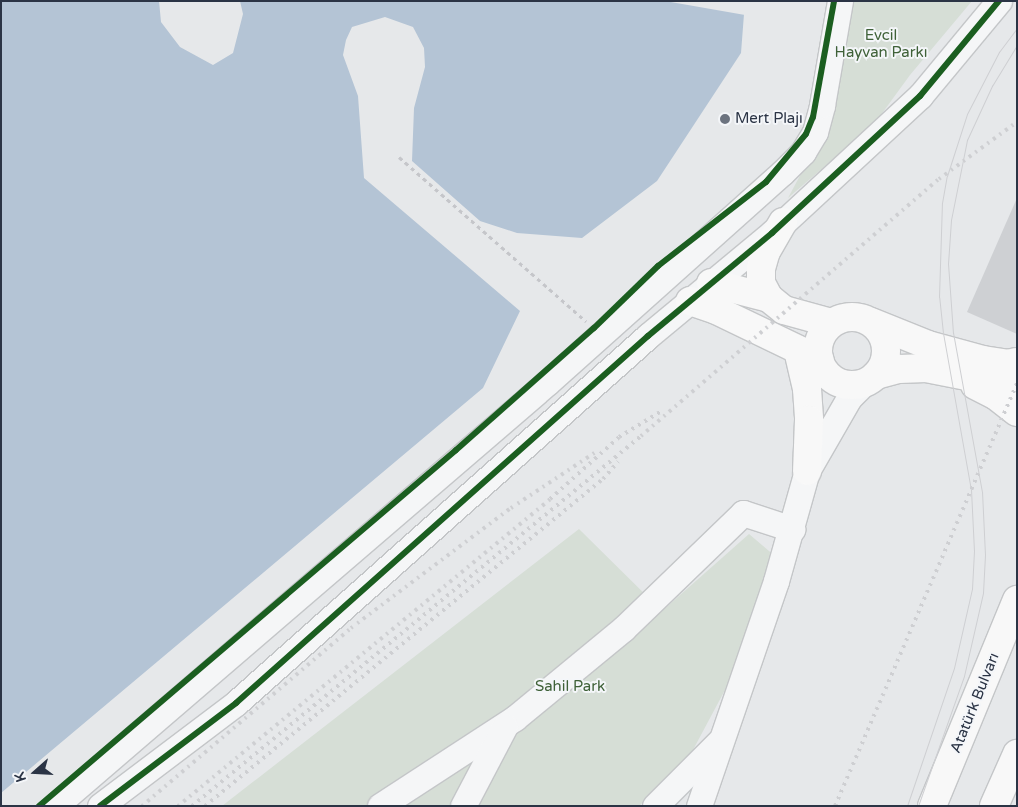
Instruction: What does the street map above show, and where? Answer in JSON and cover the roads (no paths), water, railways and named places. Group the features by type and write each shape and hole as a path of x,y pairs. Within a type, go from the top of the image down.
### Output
{"main road":[{"path":"783,222 766,251 761,268 761,283 769,298 784,310 831,323"},
{"path":"711,283 769,298"},
{"path":"690,301 716,310 809,356 835,380 846,384 899,369 926,368 961,377 1017,386"},
{"path":"807,470 809,356 831,323 841,318 852,316 928,345 983,360 1008,364 1017,362"},
{"path":"871,322 884,337 886,347 884,362 871,378"},
{"path":"961,377 995,395 1017,412"},
{"name":"Atatürk Bulvarı","path":"932,806 1017,600"},
{"path":"994,806 1017,754"}],"street":[{"path":"55,806 547,384 793,163 803,152 815,132 822,105 840,1"},
{"path":"100,806 236,703 690,301 783,222 920,96 999,1"},
{"path":"699,806 724,737 792,529 807,470 849,398 871,378"},
{"path":"380,806 506,724 623,629 743,513 792,529"},
{"path":"463,806 506,724"},
{"path":"655,806 724,737"}],"water":[{"path":"1,1 159,1 161,22 180,47 213,65 233,53 243,14 240,1 745,1 741,53 657,181 582,238 517,233 480,221 412,161 414,108 425,67 424,48 413,27 385,17 352,27 346,40 343,55 358,96 364,178 520,311 483,388 1,793"}],"tram line":[{"path":"907,806 954,668 972,589 974,551 971,490 943,333 939,297 942,203 947,176 967,114 999,52 1017,28"},
{"path":"918,806 964,676 983,593 985,555 982,492 953,333 948,264 951,220 967,140 992,86 1017,45"}],"railway":[{"path":"192,806 641,436 939,179 1017,122"},
{"path":"835,806 1017,383"},
{"path":"178,806 550,499 619,437 660,412"},
{"path":"142,806 351,628 511,508 594,453"},
{"path":"205,806 603,479 618,462"}],"place":[{"name":"Mert Plajı","path":"725,119"}],"park label":[{"name":"Evcil Hayvan Parkı","path":"881,44"},
{"name":"Sahil Park","path":"570,687"}]}
